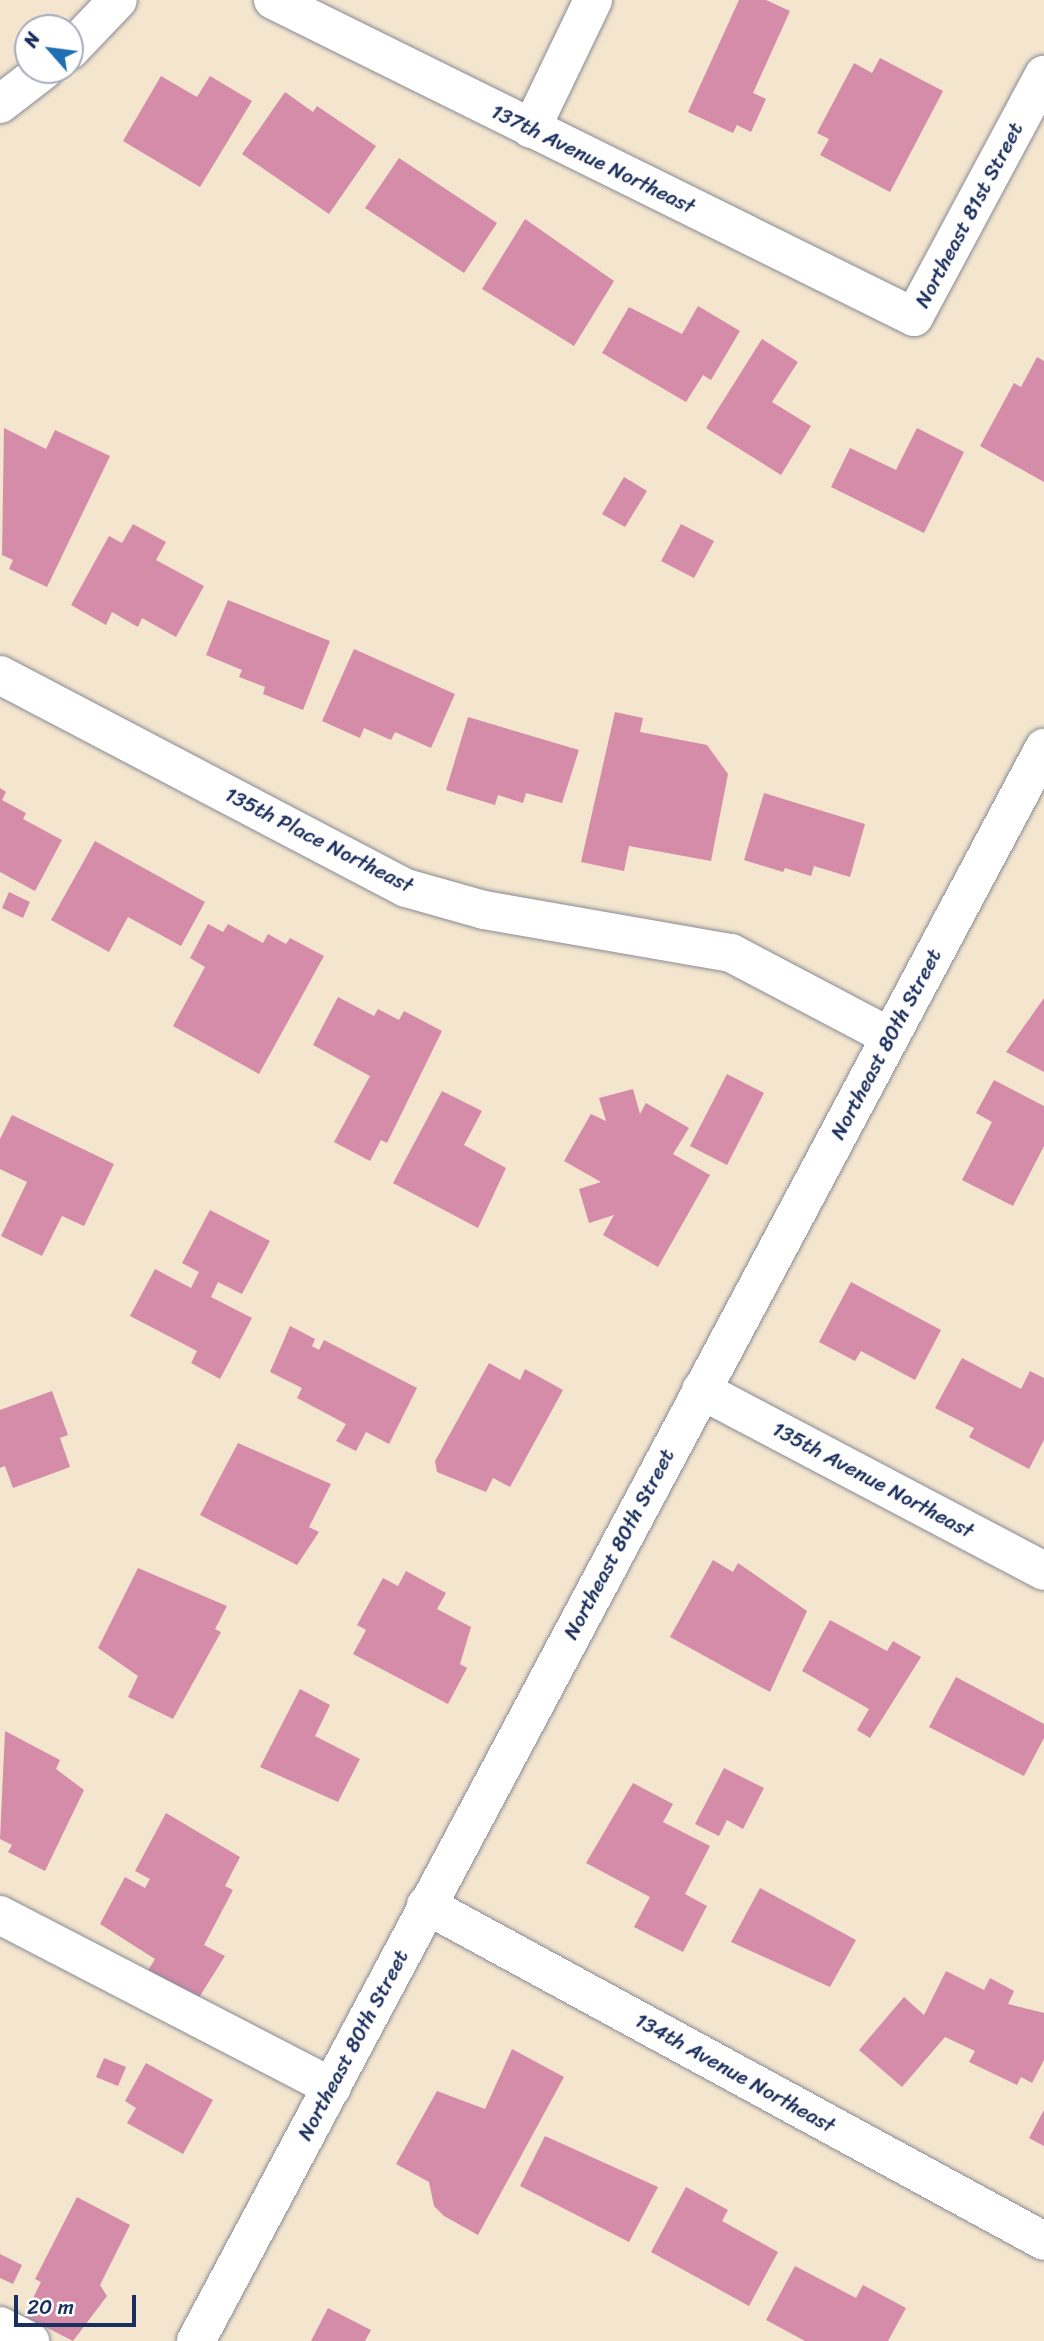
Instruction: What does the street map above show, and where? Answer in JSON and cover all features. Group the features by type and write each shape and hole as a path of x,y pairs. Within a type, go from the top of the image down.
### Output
{"street":[{"path":"84,35 118,0"},
{"name":"137th Avenue Northeast","path":"273,0 914,317"},
{"path":"531,129 593,0"},
{"name":"Northeast 81st Street","path":"914,317 1044,75"},
{"path":"0,104 26,84"},
{"name":"135th Place Northeast","path":"0,675 406,888 484,910 731,953 890,1037"},
{"name":"Northeast 80th Street","path":"196,2341 1044,748"},
{"name":"135th Avenue Northeast","path":"701,1390 1044,1572"},
{"name":"134th Avenue Northeast","path":"426,1905 1044,2241"},
{"path":"0,1915 332,2087"},
{"path":"0,2326 30,2341"}],"building":[{"path":"739,0 766,0 790,11 753,93 766,99 751,132 737,125 733,133 688,112"},
{"path":"880,58 943,91 890,192 820,155 829,139 817,133 854,63 872,73"},
{"path":"161,76 197,97 210,76 252,101 200,187 123,141"},
{"path":"285,92 313,112 317,106 376,146 329,214 242,154"},
{"path":"399,158 497,223 464,273 365,208"},
{"path":"525,219 614,281 574,346 482,289"},
{"path":"698,306 740,331 711,380 703,375 686,402 602,353 629,307 682,334"},
{"path":"762,339 798,362 772,402 811,426 781,475 706,428"},
{"path":"1037,357 1044,361 1044,482 980,446 1014,383 1021,387"},
{"path":"4,428 46,449 55,430 110,456 47,587 9,569 13,560 2,555"},
{"path":"917,428 964,452 924,533 831,487 850,448 896,470"},
{"path":"624,477 647,491 625,527 602,514"},
{"path":"133,524 166,542 156,560 204,586 176,637 142,618 138,627 112,612 106,625 71,605 109,536 122,543"},
{"path":"681,524 714,541 694,578 661,561"},
{"path":"228,600 330,641 303,710 263,694 265,687 239,677 242,670 206,655"},
{"path":"354,649 455,694 431,748 395,732 391,740 364,728 360,738 322,721"},
{"path":"615,712 643,718 640,732 707,745 728,774 711,861 629,846 624,871 581,862"},
{"path":"468,717 579,750 562,803 526,793 523,803 498,795 495,805 446,790"},
{"path":"0,788 6,792 2,800 26,813 23,819 62,840 35,891 0,872"},
{"path":"764,793 865,824 850,877 814,866 811,876 785,868 783,872 744,860"},
{"path":"95,841 205,902 181,946 128,917 109,952 51,920"},
{"path":"9,892 30,902 23,918 2,908"},
{"path":"208,924 223,932 228,924 263,943 268,934 286,944 290,938 324,956 259,1074 173,1026 205,967 190,958"},
{"path":"338,997 374,1016 378,1009 399,1020 404,1011 442,1031 387,1143 381,1140 370,1161 334,1142 370,1076 313,1045"},
{"path":"1044,998 1044,1072 1006,1052"},
{"path":"727,1074 764,1093 727,1165 690,1146"},
{"path":"994,1080 1044,1106 1044,1146 1013,1206 962,1180 992,1122 976,1113"},
{"path":"633,1089 640,1114 646,1103 689,1128 673,1154 710,1175 658,1267 603,1235 614,1215 589,1223 579,1189 601,1182 564,1161 591,1114 606,1121 599,1098"},
{"path":"442,1091 482,1111 464,1145 506,1168 478,1228 393,1183"},
{"path":"12,1115 114,1164 84,1226 62,1216 42,1256 1,1236 27,1182 0,1169 0,1139"},
{"path":"210,1210 270,1241 242,1294 218,1282 211,1297 252,1318 220,1379 191,1363 197,1351 130,1316 155,1269 191,1288 199,1272 182,1263"},
{"path":"851,1282 941,1330 915,1380 861,1351 855,1361 819,1342"},
{"path":"290,1326 315,1339 312,1346 319,1350 324,1340 417,1388 389,1444 366,1432 356,1451 336,1441 346,1424 297,1398 302,1388 270,1372"},
{"path":"962,1358 1021,1389 1030,1371 1044,1378 1044,1440 1029,1469 969,1437 974,1428 935,1408"},
{"path":"489,1363 520,1380 525,1369 563,1390 510,1487 493,1478 486,1492 437,1472 435,1461"},
{"path":"52,1391 68,1435 60,1438 70,1467 13,1488 5,1466 0,1468 0,1410"},
{"path":"238,1443 331,1484 309,1527 319,1532 297,1565 200,1515"},
{"path":"713,1560 733,1572 738,1563 807,1611 770,1692 670,1637"},
{"path":"138,1568 227,1606 215,1629 221,1632 173,1719 128,1697 138,1676 98,1648"},
{"path":"406,1571 446,1593 437,1609 471,1627 460,1664 467,1668 448,1704 353,1654 366,1630 357,1625 383,1578 398,1586"},
{"path":"830,1620 887,1651 893,1641 921,1657 870,1738 857,1730 869,1709 802,1671"},
{"path":"956,1677 1044,1724 1044,1738 1024,1776 929,1727"},
{"path":"300,1689 330,1705 315,1736 360,1759 338,1802 260,1767"},
{"path":"5,1731 60,1760 56,1769 84,1790 45,1871 8,1852 12,1845 0,1839"},
{"path":"724,1768 764,1788 743,1829 727,1820 719,1836 695,1824"},
{"path":"633,1783 673,1804 663,1822 710,1846 685,1894 707,1906 683,1952 634,1927 650,1897 586,1863"},
{"path":"166,1813 240,1857 225,1886 233,1890 204,1945 225,1956 198,1999 147,1972 155,1959 100,1924 125,1877 145,1888 150,1879 135,1871"},
{"path":"760,1888 856,1940 830,1987 731,1942"},
{"path":"946,1971 984,1990 990,1978 1014,1991 1008,2004 1044,2013 1044,2060 1032,2083 1021,2077 1017,2085 969,2062 975,2051 945,2037 902,2087 859,2050 904,1997 924,2015"},
{"path":"512,2049 564,2077 478,2235 444,2216 434,2206 429,2182 396,2164 437,2091 485,2109"},
{"path":"104,2058 126,2067 118,2086 96,2077"},
{"path":"146,2063 213,2100 183,2154 127,2123 136,2108 125,2101"},
{"path":"1044,2110 1044,2146 1029,2138"},
{"path":"545,2136 658,2187 629,2242 520,2186"},
{"path":"686,2187 728,2210 722,2221 778,2252 749,2306 651,2252"},
{"path":"77,2197 130,2225 100,2285 107,2296 73,2341 24,2316 41,2282 35,2279"},
{"path":"0,2254 22,2265 13,2284 0,2278"},
{"path":"795,2266 856,2298 863,2285 906,2308 888,2341 805,2341 766,2320"},
{"path":"328,2308 371,2330 365,2341 311,2341"}]}
